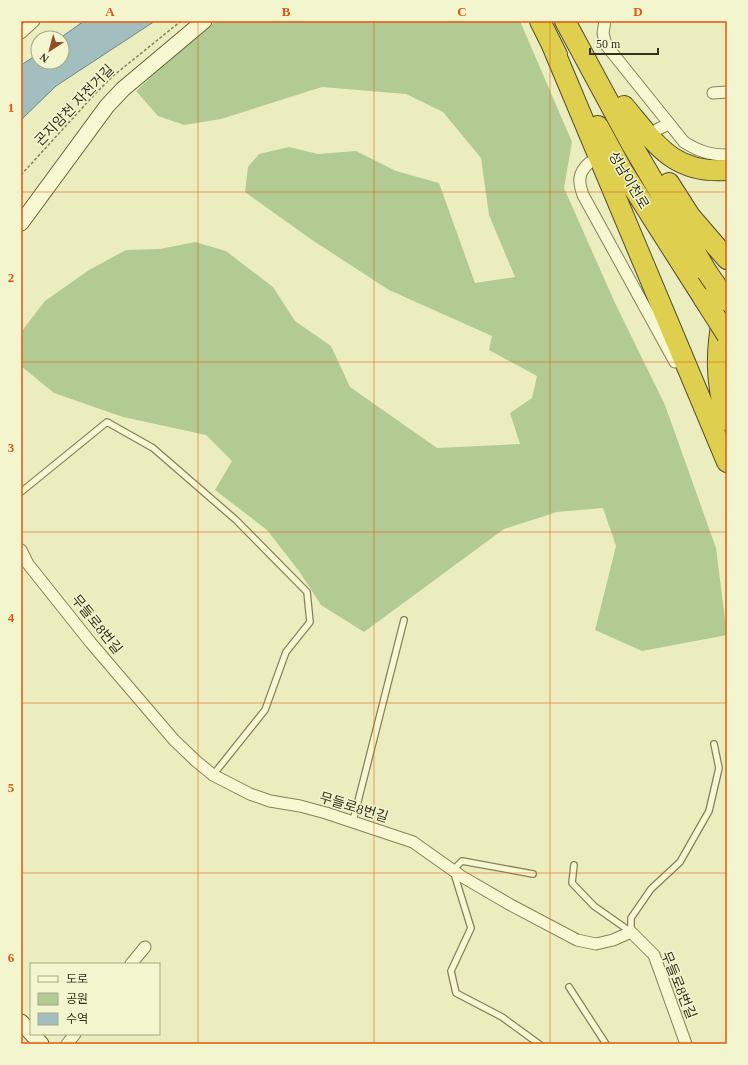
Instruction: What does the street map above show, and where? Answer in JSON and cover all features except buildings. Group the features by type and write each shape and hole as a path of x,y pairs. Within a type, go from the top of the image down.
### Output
{"highway":[{"name":"성남이천로","path":"540,21 622,170 727,335"},
{"name":"성남이천로","path":"565,21 632,145 707,272 727,301"},
{"path":"579,21 624,106 690,216 720,252"},
{"path":"551,43 725,457"},
{"path":"624,106 659,148 675,160 692,168 711,171 727,170"},
{"path":"725,412 718,379 717,345 727,290"}],"street":[{"path":"21,33 34,21"},
{"path":"21,223 106,106 123,88 204,21"},
{"path":"605,21 603,33 606,45 684,142 697,150 713,155 727,155"},
{"path":"713,93 727,92"},
{"path":"658,129 669,124"},
{"path":"589,163 581,170 579,182 582,195 656,326 725,457"},
{"name":"무들로8번길","path":"21,550 28,564 96,649 174,740 196,762 213,775 250,794 270,802 300,806 353,821 413,842 453,870 509,904 577,940 596,944 613,940 631,932 654,955 686,1044"},
{"path":"132,963 145,947"},
{"path":"21,1022 30,1033"},
{"path":"32,1035 41,1044"},
{"path":"67,1044 74,1035"}],"lane":[{"path":"21,492 107,422 153,448 236,520 307,592 310,622 286,652 265,710 213,775"},
{"path":"353,821 404,620"},
{"path":"631,932 630,918 651,889 680,862 709,811 719,768 714,744"},
{"path":"533,874 462,861 453,870 471,928 451,971 456,993 502,1017 539,1044"},
{"path":"574,865 572,883 594,906 631,932"},
{"path":"569,987 606,1044"}],"path":[{"name":"곤지암천 자전거길","path":"21,175 113,76 181,21"}],"green space":[{"path":"216,21 520,21 572,142 564,188 615,303 665,405 716,548 727,635 642,651 595,630 616,546 603,508 557,512 504,529 364,632 321,605 299,571 267,530 215,490 232,461 206,435 123,417 54,393 21,366 21,332 45,301 89,270 126,250 160,249 195,242 226,251 273,287 295,321 331,346 350,387 437,448 520,444 510,413 532,398 537,376 489,350 492,336 389,290 312,240 245,192 248,167 259,154 289,147 318,154 356,151 396,171 439,183 475,283 515,277 489,215 481,158 443,112 406,94 322,87 221,119 184,125 158,116 136,91 179,50"}],"water":[{"path":"84,21 155,21 56,86 21,120 21,65 30,59 30,70 70,70 70,31"}]}
